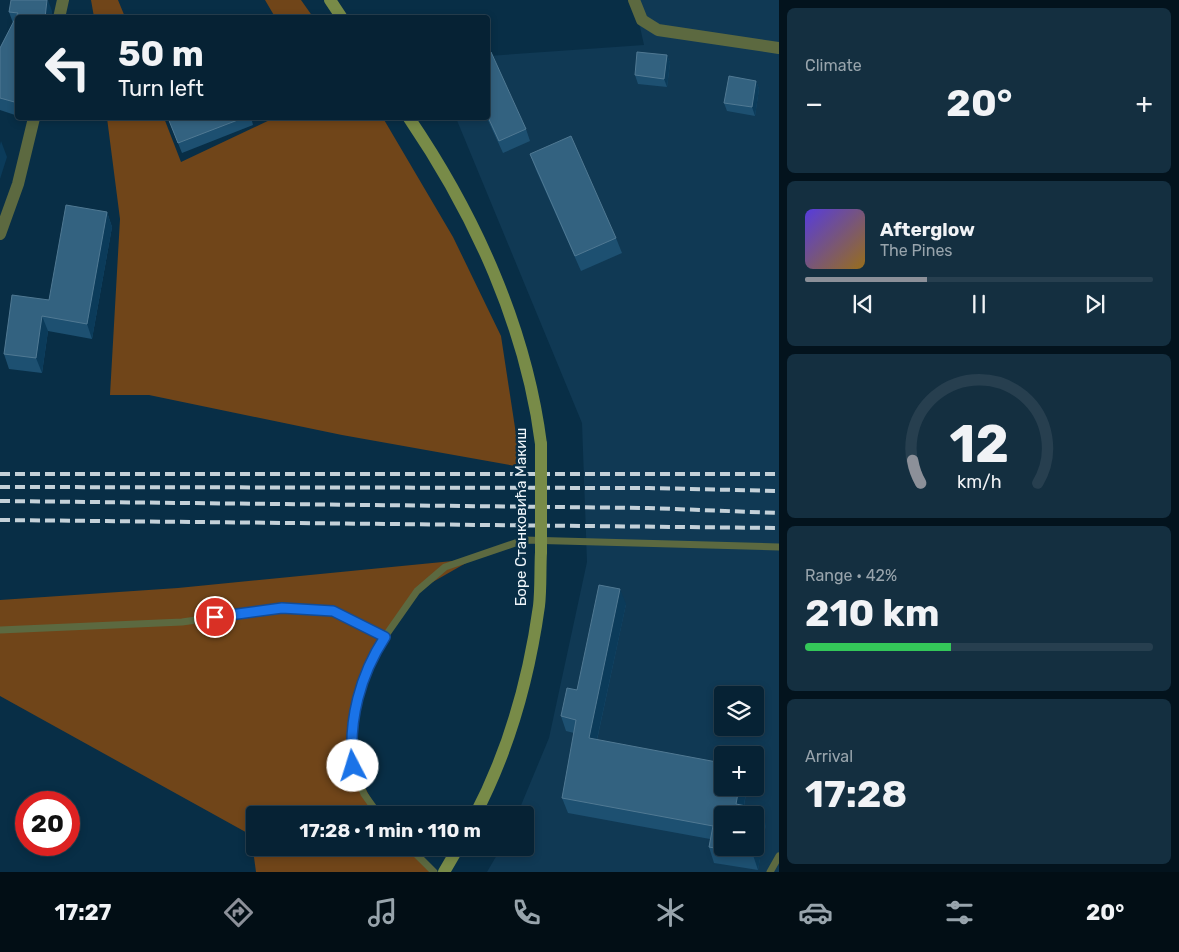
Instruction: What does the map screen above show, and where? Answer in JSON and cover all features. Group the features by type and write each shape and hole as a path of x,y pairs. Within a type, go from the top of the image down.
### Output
{"main road":[{"path":"330,0 340,15"},
{"name":"Боре Станковића Макиш","path":"410,120 434,155 473,227 511,317 533,398 541,444 539,604 518,706 507,742 479,806"},
{"path":"444,872 453,856"}],"street":[{"path":"60,15 63,0"},
{"path":"634,0 642,20 658,30 779,48"},
{"path":"0,234 18,184 34,120"}],"lane":[{"path":"373,806 360,785 353,766 351,744 354,710 377,648 416,591 445,567 524,540 779,547"},
{"path":"0,630 182,622 282,608 333,611 385,637"},
{"path":"418,856 434,872"},
{"path":"770,872 779,856"}],"shaded area":[{"path":"91,0 118,0 124,15 94,15"},
{"path":"265,0 301,0 312,15 274,15"},
{"path":"634,0 779,0 779,872 487,872 496,856 534,856 534,806 521,806 549,738 587,562 582,423 457,120 490,120 490,56 644,45"},
{"path":"107,120 165,120 181,162 270,120 384,120 453,237 501,336 521,467 342,435 149,395 110,395 120,219"},
{"path":"473,559 417,591 377,648 354,710 353,766 375,806 246,806 246,832 0,696 0,600 178,588"},
{"path":"254,856 418,856 434,872 256,872"}],"building":[{"path":"11,0 47,0 45,15 17,15 18,13 9,12"},
{"path":"15,19 15,102 0,98 0,48"},
{"path":"637,52 667,55 664,79 635,75"},
{"path":"490,53 526,129 499,141 489,120"},
{"path":"729,76 756,81 752,107 724,103"},
{"path":"169,120 238,120 178,143"},
{"path":"571,136 616,238 575,256 530,154"},
{"path":"66,205 107,212 87,324 42,316 36,358 4,354 12,295 49,300"},
{"path":"599,585 620,589 589,738 714,761 714,796 738,796 736,804 746,806 714,806 714,848 709,847 713,826 562,798 576,720 561,716 567,688 577,690"}],"railway":[{"path":"0,474 779,474"},
{"path":"0,487 649,488 779,491"},
{"path":"0,501 648,508 779,513"},
{"path":"0,520 779,528"}],"route":[{"path":"215,617 282,608 333,611 385,637 377,648 354,710 351,744 353,766"}]}
